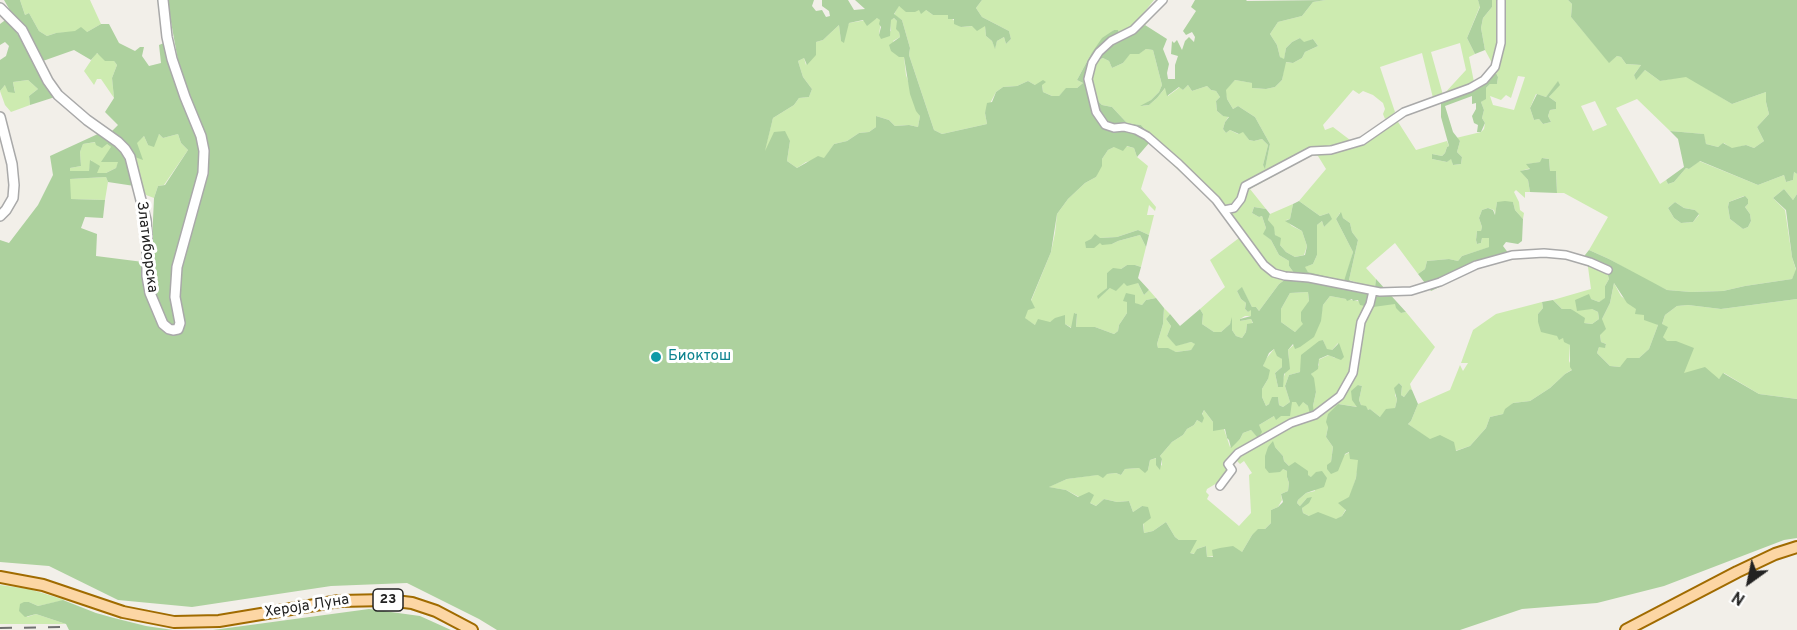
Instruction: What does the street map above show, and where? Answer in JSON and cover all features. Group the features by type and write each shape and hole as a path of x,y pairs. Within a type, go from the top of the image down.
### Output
{"main road":[{"path":"1626,630 1743,569 1775,554 1797,547"},
{"name":"Хероја Луна","path":"0,577 43,585 123,612 174,622 219,621 323,603 380,599 401,601 430,609 472,630"}],"street":[{"name":"Златиборска","path":"0,8 27,37 48,81 58,95 125,148 130,157 146,220 147,276 150,293 163,324 173,330 178,328 180,323 175,297 177,267 203,173 204,151 201,136 172,59 163,0"},
{"path":"1163,0 1133,30 1111,41 1099,52 1092,63 1088,79 1096,112 1105,125 1136,130 1147,136 1216,200 1264,265 1274,273 1373,291 1411,291 1440,282 1476,265 1512,255 1544,253 1566,255 1608,270"},
{"path":"1224,210 1234,208 1241,199 1245,186 1311,151 1331,150 1362,141 1404,112 1470,88 1484,80 1495,67 1501,43 1501,1"},
{"path":"0,117 12,164 14,185 13,198 0,216"},
{"path":"1220,486 1232,470 1228,464 1238,453 1291,423 1315,415 1340,396 1353,373 1362,322 1373,291"}],"green space":[{"path":"4,0 20,0 25,15 29,13 39,31 47,36 75,31 81,27 87,32 101,24 109,24 119,43 135,51 144,47 142,56 149,66 161,63 159,45 164,43 173,77 199,145 179,66 167,0 814,0 812,6 816,11 822,10 826,17 830,16 829,11 822,6 822,0 848,0 854,10 865,9 855,0 982,0 976,8 982,17 1009,31 1011,39 1006,44 1004,37 997,41 995,49 992,41 986,36 985,26 977,31 972,26 961,27 954,24 954,19 948,19 948,15 933,15 926,10 921,14 919,10 906,12 899,6 894,14 902,20 910,48 909,55 934,130 942,134 987,124 985,113 987,103 992,102 996,92 1003,87 1017,86 1028,81 1035,85 1043,80 1046,82 1042,85 1043,92 1052,96 1059,96 1066,88 1077,88 1083,83 1077,80 1091,54 1102,38 1114,30 1118,30 1121,39 1145,25 1167,39 1163,49 1169,64 1168,79 1175,79 1175,65 1178,56 1171,54 1172,41 1174,43 1177,40 1182,50 1189,37 1194,42 1195,37 1192,32 1186,35 1183,31 1196,11 1191,7 1195,0 1326,0 1313,2 1302,16 1278,22 1270,34 1277,45 1280,57 1284,59 1286,48 1300,38 1304,42 1313,39 1318,46 1305,52 1302,58 1293,63 1286,62 1282,80 1275,87 1252,88 1252,83 1235,80 1226,90 1227,99 1233,109 1238,106 1255,117 1270,144 1265,169 1263,165 1268,145 1262,139 1249,140 1243,132 1239,134 1230,130 1226,133 1223,129 1229,117 1217,111 1216,101 1220,97 1216,91 1207,86 1192,91 1188,85 1183,90 1179,87 1167,96 1165,88 1149,105 1140,106 1151,100 1162,85 1153,50 1146,49 1139,54 1130,54 1123,63 1112,68 1109,61 1103,58 1098,60 1086,79 1096,99 1102,105 1112,107 1127,123 1141,125 1150,135 1149,143 1137,157 1134,148 1127,146 1123,151 1114,147 1108,150 1102,159 1102,166 1096,177 1085,183 1068,199 1057,214 1051,252 1031,300 1035,308 1028,310 1025,318 1035,325 1038,319 1050,322 1065,315 1065,324 1071,328 1074,313 1077,314 1076,327 1095,327 1114,334 1118,331 1127,313 1127,302 1123,301 1126,293 1135,295 1135,303 1142,305 1146,300 1156,298 1164,308 1158,348 1168,348 1176,352 1191,350 1195,344 1191,342 1176,346 1167,336 1171,326 1166,319 1170,314 1180,326 1200,309 1203,314 1202,324 1214,332 1221,332 1230,324 1232,317 1232,330 1236,336 1242,338 1247,324 1253,323 1251,319 1240,321 1240,319 1251,316 1251,310 1248,312 1245,309 1246,303 1237,291 1242,287 1252,307 1256,307 1259,311 1279,284 1294,273 1289,266 1289,261 1279,255 1271,240 1263,234 1266,228 1262,216 1259,217 1252,213 1254,207 1266,209 1270,214 1268,220 1274,227 1275,235 1281,238 1280,245 1295,257 1305,255 1307,246 1302,231 1285,221 1290,219 1293,204 1299,201 1320,216 1329,213 1332,219 1324,227 1322,221 1317,225 1317,255 1313,264 1305,267 1308,272 1344,281 1353,252 1336,219 1341,212 1343,218 1350,223 1352,232 1358,240 1349,280 1363,286 1375,287 1376,279 1406,312 1401,313 1395,304 1373,307 1368,303 1365,306 1360,305 1358,300 1347,301 1330,296 1323,305 1321,321 1314,337 1295,349 1293,344 1288,350 1290,369 1284,374 1283,387 1278,387 1275,373 1282,367 1282,359 1277,356 1274,349 1269,353 1263,366 1270,370 1262,389 1262,397 1266,406 1272,397 1278,397 1279,405 1283,407 1290,402 1285,386 1289,375 1300,372 1301,355 1319,341 1323,340 1327,349 1332,350 1339,343 1344,357 1341,360 1328,355 1319,359 1318,369 1311,374 1314,378 1316,392 1314,413 1310,414 1308,406 1303,402 1299,407 1296,402 1292,402 1290,416 1281,416 1276,420 1274,416 1259,425 1262,432 1258,438 1251,430 1243,433 1231,448 1225,429 1213,431 1213,422 1204,410 1202,423 1197,420 1160,456 1162,459 1160,470 1156,465 1156,458 1150,460 1145,473 1139,468 1125,469 1121,475 1116,473 1107,474 1103,478 1098,475 1067,479 1049,487 1066,490 1078,497 1089,492 1094,495 1090,503 1096,506 1104,499 1117,502 1129,501 1133,512 1142,506 1148,507 1151,518 1143,524 1144,533 1153,531 1166,522 1179,540 1197,540 1190,553 1194,554 1197,549 1206,546 1207,557 1213,557 1212,550 1233,546 1242,552 1258,529 1265,529 1271,523 1271,510 1283,502 1281,494 1288,491 1287,471 1283,469 1280,472 1269,473 1265,468 1265,456 1273,441 1289,466 1295,462 1308,471 1311,477 1316,472 1322,471 1327,478 1324,487 1306,493 1298,500 1297,503 1300,506 1307,498 1312,497 1309,503 1302,508 1303,513 1309,516 1318,512 1336,519 1346,510 1338,503 1349,497 1356,478 1358,460 1350,459 1349,452 1345,454 1338,471 1331,474 1327,465 1331,462 1333,447 1326,437 1328,427 1326,422 1328,414 1338,404 1357,407 1352,400 1351,391 1358,385 1362,386 1359,400 1361,405 1366,406 1368,410 1370,409 1380,417 1386,409 1395,408 1397,400 1394,388 1399,383 1402,386 1401,395 1404,397 1410,389 1412,390 1418,404 1408,424 1430,439 1440,435 1454,442 1456,451 1470,446 1486,428 1490,417 1503,414 1505,409 1513,403 1530,401 1572,370 1570,345 1564,342 1563,338 1559,340 1557,336 1541,332 1538,314 1543,308 1542,302 1553,300 1562,309 1571,309 1585,318 1584,323 1592,324 1599,319 1598,312 1592,309 1577,311 1575,300 1589,294 1591,299 1599,302 1605,298 1605,286 1609,279 1605,265 1588,267 1585,255 1589,250 1667,290 1723,291 1792,279 1796,269 1792,257 1786,210 1773,198 1784,189 1793,200 1797,194 1797,299 1721,309 1677,306 1665,315 1662,324 1668,327 1663,337 1667,341 1676,341 1694,348 1684,373 1705,367 1719,379 1723,373 1759,394 1797,399 1797,538 1784,540 1664,586 1597,603 1522,609 1460,630 497,630 407,583 331,586 192,607 118,600 49,566 0,562 0,240 9,243 38,205 53,175 50,156 100,133 130,153 112,131 118,125 105,112 114,98 112,78 117,65 114,61 105,61 97,53 91,60 74,50 40,62","holes":["877,18 880,20 881,39 890,36 891,20 894,18 897,21 896,29 900,37 889,45 891,51 899,57 904,57 910,94 920,116 918,127 895,126 889,120 876,116 876,127 869,132 859,133 847,141 834,144 824,158 818,156 797,168 787,161 790,141 785,131 774,132 765,151 773,118 794,105 799,98 809,97 812,89 803,77 798,61 804,58 807,65 816,55 816,42 823,40 839,25 841,41 844,43 849,23 863,20 867,26","159,134 163,138 178,134 181,143 188,150 165,185 158,186 154,198 151,263 96,256 97,234 81,228 85,217 103,218 105,200 71,199 70,179 106,177 108,182 141,187 135,157 143,160 137,143 144,136 148,145 154,147","95,142 102,148 107,144 111,147 101,162 118,162 116,168 106,173 97,173 100,166 90,160 89,171 70,171 70,168 81,166 80,152 83,144","1614,283 1627,303 1636,309 1635,314 1644,315 1644,320 1658,325 1649,349 1639,358 1627,358 1620,367 1610,366 1597,353 1599,347 1605,348 1606,344 1601,342 1600,335 1606,329 1602,319 1610,303","1308,292 1309,301 1301,312 1303,324 1295,332 1281,322 1281,309 1290,293"]},
{"path":"20,0 90,0 101,24 87,32 56,33 47,36 39,31 29,13 25,15"},
{"path":"982,0 1154,0 1142,15 1149,21 1145,25 1121,39 1118,30 1114,30 1091,54 1077,80 1083,83 1077,88 1067,88 1059,96 1052,96 1043,92 1042,85 1035,85 1028,81 1017,86 1003,87 996,92 985,113 987,124 942,134 934,130 909,55 910,48 902,20 894,15 898,6 926,10 933,15 948,15 961,27 985,25 986,36 995,48 997,41 1004,37 1006,44 1011,39 1009,31 982,17 976,8"},
{"path":"1326,0 1478,0 1480,6 1467,38 1475,54 1469,57 1474,82 1441,100 1433,98 1422,53 1380,67 1395,112 1393,114 1416,150 1447,141 1449,146 1445,153 1442,156 1432,154 1432,159 1447,162 1451,158 1453,165 1461,164 1462,157 1457,152 1460,141 1456,138 1481,132 1484,129 1485,123 1482,118 1484,110 1481,102 1486,98 1486,88 1490,84 1497,84 1498,77 1495,71 1490,72 1492,63 1485,50 1481,28 1483,18 1492,7 1492,0 1568,0 1572,4 1571,17 1609,62 1617,56 1621,57 1626,64 1641,65 1634,75 1636,79 1645,70 1660,81 1686,76 1732,104 1766,92 1769,114 1757,127 1764,141 1754,148 1746,145 1732,149 1724,143 1718,147 1706,144 1703,134 1670,131 1637,99 1616,108 1660,184 1666,180 1668,184 1674,182 1686,168 1689,169 1699,161 1758,185 1784,175 1786,182 1793,180 1794,172 1797,174 1797,194 1793,200 1784,189 1773,198 1785,210 1796,270 1792,279 1723,291 1691,292 1667,290 1648,281 1589,250 1608,217 1564,193 1557,193 1556,171 1550,171 1549,159 1543,158 1541,162 1527,164 1531,168 1521,171 1528,180 1530,192 1525,192 1525,198 1516,190 1514,192 1520,210 1524,213 1523,219 1515,210 1513,202 1497,202 1495,215 1494,210 1488,208 1482,210 1479,218 1482,227 1481,231 1477,231 1476,240 1477,244 1481,243 1482,238 1489,238 1490,247 1462,256 1458,261 1449,259 1427,261 1425,269 1418,274 1395,243 1366,268 1376,279 1375,287 1363,286 1349,280 1358,240 1352,232 1350,223 1340,213 1336,219 1353,252 1347,274 1344,282 1321,277 1308,272 1304,267 1313,264 1317,255 1317,225 1322,221 1324,227 1331,219 1329,213 1320,216 1299,201 1326,169 1318,156 1313,155 1250,189 1266,209 1254,207 1252,213 1259,217 1262,216 1266,228 1264,234 1271,240 1279,255 1289,261 1289,266 1294,273 1279,284 1259,311 1256,307 1252,307 1242,288 1237,291 1246,303 1245,309 1248,312 1251,309 1251,316 1245,316 1240,321 1251,319 1253,324 1247,324 1242,338 1236,336 1232,330 1232,320 1221,332 1214,332 1202,324 1203,314 1200,309 1225,287 1210,260 1239,238 1213,202 1149,143 1150,135 1141,125 1127,123 1112,107 1102,105 1096,99 1086,79 1098,60 1103,58 1109,61 1112,68 1123,63 1129,54 1138,54 1146,49 1153,50 1162,85 1159,92 1142,106 1149,105 1166,87 1168,96 1180,87 1183,90 1188,85 1192,91 1207,86 1216,91 1220,97 1216,101 1217,111 1223,116 1229,116 1223,129 1226,133 1230,130 1238,134 1243,131 1249,140 1262,139 1268,145 1263,165 1265,168 1270,144 1255,117 1238,106 1233,109 1225,90 1235,80 1253,83 1252,88 1275,87 1282,80 1285,62 1293,63 1302,58 1305,52 1318,46 1313,39 1304,43 1300,38 1286,48 1284,60 1280,57 1277,45 1270,34 1278,22 1302,16 1313,2","holes":["1460,43 1466,70 1443,95 1431,52","1518,76 1525,77 1514,110 1493,105 1490,96 1501,100 1506,95 1511,98","1558,82 1559,85 1549,97 1556,102 1556,109 1550,110 1548,116 1551,122 1543,124 1539,119 1534,120 1530,108 1536,94 1546,97","1353,90 1359,94 1363,91 1373,95 1383,103 1385,119 1389,117 1362,145 1350,140 1333,127 1325,130 1323,125","1595,101 1607,125 1593,131 1581,106","1744,196 1748,199 1745,207 1750,214 1751,221 1748,227 1743,229 1730,219 1729,202","1675,202 1684,208 1695,210 1699,215 1693,222 1681,223 1674,218 1668,208"]},
{"path":"1478,0 1492,0 1492,7 1483,18 1481,28 1485,50 1475,54 1467,38 1480,7"},
{"path":"1568,0 1797,0 1797,174 1794,172 1793,180 1786,182 1784,175 1758,185 1700,161 1689,169 1686,168 1674,182 1668,184 1666,180 1684,167 1678,139 1670,131 1704,134 1706,144 1718,147 1723,143 1732,148 1746,145 1754,148 1764,141 1757,127 1769,114 1766,92 1732,104 1686,77 1660,81 1645,70 1636,80 1634,75 1641,65 1626,64 1621,57 1617,56 1609,63 1571,17 1572,4"},
{"path":"8,18 55,97 30,105 29,96 38,89 28,80 13,82 15,93 8,92 5,85 0,91 0,60 6,56 9,46 5,42 0,45 0,24"},
{"path":"878,18 881,20 879,35 891,31 890,20 894,18 897,21 900,37 893,41 904,57 906,75 920,116 918,127 895,126 889,120 876,116 876,127 869,132 859,133 847,141 834,144 824,159 806,162 797,168 787,161 790,141 763,157 773,118 794,105 799,98 809,97 812,89 803,77 798,61 804,58 806,65 816,42 823,40 839,25 841,41 849,23"},
{"path":"96,53 114,61 117,65 112,78 114,98 101,79 97,79 94,85 84,71"},
{"path":"1495,71 1498,77 1497,84 1490,84 1486,88 1486,99 1481,102 1484,110 1482,118 1485,123 1481,132 1477,132 1478,125 1474,123 1472,116 1476,103 1472,104 1472,96 1445,106 1453,132 1460,141 1457,152 1462,157 1461,164 1453,165 1451,159 1447,162 1432,159 1432,154 1442,156 1449,146 1441,117 1441,100"},
{"path":"28,80 38,89 29,96 30,105 11,112 5,105 0,91 6,84 15,92 13,82"},
{"path":"1558,81 1560,85 1549,97 1556,102 1556,109 1550,110 1548,116 1551,122 1543,124 1539,119 1534,120 1530,108 1537,94 1546,97"},
{"path":"159,134 163,138 178,134 181,143 188,150 164,185 158,186 154,198 146,195 141,187 135,156 142,159 136,143 144,136 148,145"},
{"path":"96,142 111,147 119,162 116,168 106,173 97,173 91,160 89,171 70,172 70,168 81,166 80,152 83,144"},
{"path":"1126,146 1134,148 1137,157 1148,166 1141,189 1156,207 1155,211 1149,205 1147,215 1154,215 1149,235 1138,230 1117,237 1100,238 1100,243 1112,244 1140,235 1146,247 1141,267 1127,265 1107,273 1107,288 1098,298 1110,288 1124,283 1138,283 1144,295 1149,290 1156,298 1146,300 1142,305 1127,302 1127,313 1118,331 1114,334 1095,327 1076,327 1077,315 1075,313 1072,328 1065,324 1065,316 1035,325 1024,318 1051,252 1057,214 1068,199 1085,183 1096,177 1102,159 1108,150"},
{"path":"1542,158 1549,159 1550,171 1556,171 1557,193 1530,192 1528,180 1520,171 1530,169 1526,164 1540,162"},
{"path":"106,177 108,182 105,200 70,199 70,179"},
{"path":"1745,196 1748,204 1745,207 1750,214 1751,221 1748,227 1743,229 1730,219 1728,207 1729,202"},
{"path":"1497,202 1513,202 1515,210 1523,219 1522,241 1518,244 1506,242 1503,246 1509,254 1431,291 1418,274 1425,269 1427,261 1449,259 1458,261 1462,256 1489,247 1489,238 1482,238 1481,243 1477,244 1477,231 1481,231 1482,227 1479,218 1482,210 1488,208 1493,210 1495,215"},
{"path":"1675,202 1699,214 1693,222 1681,223 1674,218 1668,208"},
{"path":"1293,204 1290,219 1286,220 1302,231 1307,246 1304,255 1295,257 1280,245 1268,220 1270,214"},
{"path":"1496,216 1499,219 1500,227 1505,231 1506,236 1500,240 1500,243 1495,242 1492,230 1495,227"},
{"path":"1138,230 1149,235 1146,247 1140,235 1112,244 1102,245 1100,243 1094,248 1086,248 1085,242 1095,234 1100,238 1117,237"},
{"path":"1127,265 1141,267 1138,278 1149,290 1144,295 1138,283 1127,286 1124,283 1116,291 1110,288 1098,299 1097,296 1107,288 1107,273 1113,268 1121,269"},
{"path":"1605,265 1609,279 1605,286 1605,299 1599,302 1591,299 1585,308 1598,312 1599,319 1592,324 1584,323 1571,309 1562,309 1553,300 1591,289 1588,267"},
{"path":"1614,283 1621,296 1658,325 1649,349 1639,358 1620,367 1610,366 1597,353 1599,347 1605,347 1606,344 1601,342 1602,319 1610,303"},
{"path":"1308,292 1309,301 1304,324 1295,332 1281,322 1281,309 1290,293"},
{"path":"1330,296 1368,303 1396,304 1401,313 1406,312 1435,347 1410,384 1412,390 1410,389 1404,397 1401,395 1402,386 1399,383 1395,395 1397,400 1395,408 1380,417 1361,405 1359,400 1362,386 1358,385 1358,407 1338,404 1326,437 1333,447 1331,462 1350,452 1359,460 1346,509 1336,520 1303,513 1302,508 1307,498 1300,506 1297,503 1306,493 1315,491 1311,477 1289,466 1275,447 1283,469 1287,471 1288,491 1281,494 1282,500 1278,507 1271,510 1271,523 1265,529 1252,535 1242,552 1207,557 1206,546 1197,549 1195,554 1190,553 1188,540 1179,540 1175,537 1166,522 1153,531 1144,533 1142,506 1133,512 1129,501 1117,502 1104,499 1096,506 1066,490 1048,487 1067,479 1116,473 1121,475 1125,469 1148,470 1150,460 1157,458 1162,466 1160,456 1197,420 1202,423 1204,410 1213,422 1224,429 1230,447 1240,439 1243,433 1251,430 1258,437 1259,425 1292,402 1302,401 1308,406 1313,406 1316,392 1311,374 1319,365 1318,360 1329,355 1335,358 1338,343 1332,350 1327,350 1323,340 1302,365 1300,372 1289,375 1285,386 1290,402 1283,407 1279,405 1278,397 1266,406 1262,397 1262,389 1268,379 1263,366 1274,349 1282,359 1282,367 1275,373 1278,387 1283,380 1289,359 1288,350 1320,321 1323,305","holes":["1237,461 1240,464 1244,461 1252,473 1249,475 1251,513 1239,526 1207,499 1209,495 1206,492 1222,480"]},
{"path":"1797,299 1797,399 1759,394 1724,373 1719,379 1683,373 1663,337 1662,324 1665,315 1677,306 1721,309"},
{"path":"1542,302 1543,308 1538,314 1538,322 1570,345 1569,361 1573,369 1530,401 1513,403 1503,414 1490,417 1486,428 1470,446 1455,451 1430,440 1408,424 1418,404 1450,390 1460,365 1463,371 1468,363 1461,363 1473,330 1496,314"},
{"path":"1164,308 1170,314 1166,319 1171,326 1167,336 1176,345 1191,342 1196,344 1191,350 1176,352 1158,348"},
{"path":"0,585 29,589 65,600 38,606 29,602 27,617 36,614 66,624 0,624"},
{"path":"63,600 114,618 173,630 69,630 66,624 36,614 25,617 19,611 20,604 24,602 38,606"},
{"path":"369,609 420,616 451,630 213,630"}],"railway":[{"path":"0,628 66,627"}],"place":[{"name":"Биоктош","path":"656,357"}]}
